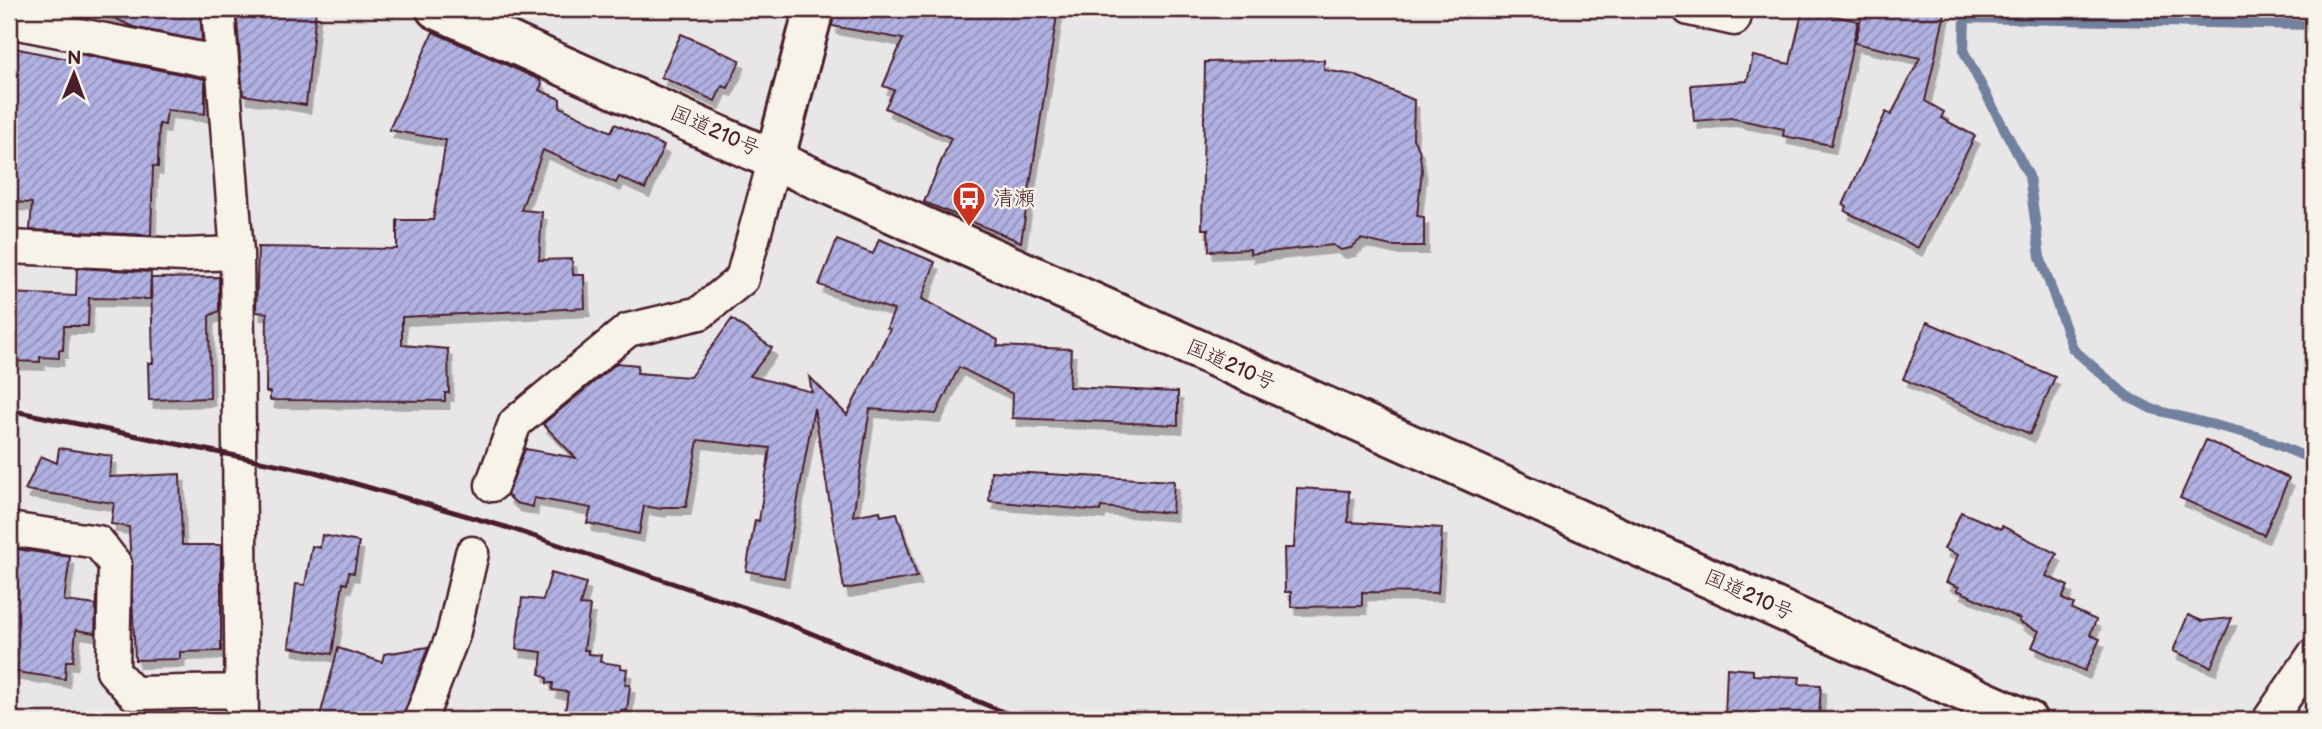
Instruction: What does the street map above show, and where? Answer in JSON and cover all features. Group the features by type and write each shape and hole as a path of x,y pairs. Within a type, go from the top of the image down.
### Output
{"main road":[{"name":"国道210号","path":"436,9 775,158 2027,720"},
{"path":"775,158 814,9"}],"street":[{"path":"9,529 98,542 115,564 113,671 133,693 241,706 237,253 218,9"},
{"path":"1689,9 1734,19 1737,9"},
{"path":"9,21 221,63"},
{"path":"492,485 515,423 525,414 628,330 700,313 742,279 775,158"},
{"path":"9,247 184,255 237,253"},
{"path":"420,720 453,635 472,554"},
{"path":"2269,720 2313,656"}],"building":[{"path":"96,9 200,9 202,41 133,27"},
{"path":"236,9 316,9 306,105 243,95"},
{"path":"835,9 1058,9 1021,242 924,202 951,138 885,108 894,90 883,86 903,39 832,26"},
{"path":"1803,9 1858,21 1831,145 1783,136 1784,129 1731,118 1694,121 1691,85 1747,81 1753,56 1790,64"},
{"path":"1863,9 1925,9 1945,13 1925,101 1944,112 1941,118 1975,136 1918,248 1845,211 1847,207 1843,205 1886,112 1891,115 1920,58 1855,43"},
{"path":"433,32 540,80 542,84 539,90 560,99 560,107 611,132 615,124 664,146 645,189 619,177 616,183 543,150 521,210 542,212 539,260 572,259 573,275 584,275 585,308 402,317 402,345 448,349 449,393 445,393 445,401 270,400 270,392 266,392 267,313 256,312 258,247 397,249 397,220 433,220 446,140 389,130"},
{"path":"681,34 740,60 728,88 722,86 715,101 661,77"},
{"path":"9,47 78,61 79,54 205,79 205,114 167,110 165,125 159,124 158,167 153,166 151,235 30,230 32,203 9,202"},
{"path":"1324,60 1324,70 1354,75 1414,100 1413,139 1419,149 1422,170 1417,216 1424,217 1424,246 1391,246 1361,239 1351,248 1341,250 1333,245 1250,254 1250,249 1209,251 1208,229 1202,229 1205,62"},
{"path":"879,239 935,262 922,299 998,340 997,346 1071,349 1069,387 1178,392 1178,425 1012,418 1013,394 959,367 936,414 870,409 853,516 880,511 881,516 897,513 917,577 844,589 814,408 784,578 746,571 755,520 759,521 770,448 698,440 686,507 661,509 644,506 639,534 587,523 591,508 534,498 533,507 516,503 507,495 525,449 576,458 543,424 617,363 638,365 637,373 690,377 732,319 772,348 750,376 812,392 809,376 847,415 890,329 887,328 894,310 819,285 837,240 873,254"},
{"path":"77,268 151,272 150,299 89,298 88,326 64,326 63,350 59,350 59,358 40,357 40,362 9,361 9,293 76,296"},
{"path":"219,277 219,311 209,316 210,398 149,400 148,363 153,363 151,278"},
{"path":"1927,322 2055,377 2030,434 1903,379"},
{"path":"2206,440 2289,478 2264,535 2180,498"},
{"path":"59,448 112,456 109,477 180,474 182,545 221,545 221,651 180,652 180,659 135,660 129,527 111,524 114,503 25,490 41,456 57,463"},
{"path":"991,471 1174,481 1172,513 1101,507 1100,511 989,501"},
{"path":"1297,488 1349,491 1348,522 1442,528 1438,593 1362,592 1362,606 1291,607 1291,592 1285,592 1284,548 1294,548"},
{"path":"1961,512 2001,529 2002,526 2057,554 2046,576 2068,586 2062,599 2074,604 2072,609 2096,620 2090,635 2100,639 2085,671 2032,647 2039,631 1946,582 1958,555 1944,549"},
{"path":"322,535 359,542 354,573 349,572 347,584 343,583 332,654 289,647 296,584 305,585 312,546 320,548"},
{"path":"9,548 70,557 64,601 96,605 95,633 76,630 73,661 66,661 65,679 9,671"},
{"path":"551,573 586,583 580,605 590,606 584,650 588,650 588,654 601,655 600,662 621,665 621,668 627,669 625,685 630,685 627,711 621,710 620,720 564,720 568,692 552,690 553,683 547,683 547,678 540,674 542,652 516,649 522,598 543,600"},
{"path":"2188,615 2202,621 2232,618 2211,667 2173,651"},
{"path":"428,647 402,720 319,720 338,648 382,662 384,654"},
{"path":"1727,668 1753,670 1753,675 1800,677 1799,684 1821,685 1819,720 1725,717"}],"waterway":[{"path":"1960,9 1965,18 2313,25"},
{"path":"1965,18 1964,52 2029,176 2040,257 2073,349 2127,396 2152,409 2257,436 2313,460"}],"railway":[{"path":"9,410 315,472 509,528 764,614 1023,720"}],"place":[{"name":"清瀬","path":"969,228"}]}
